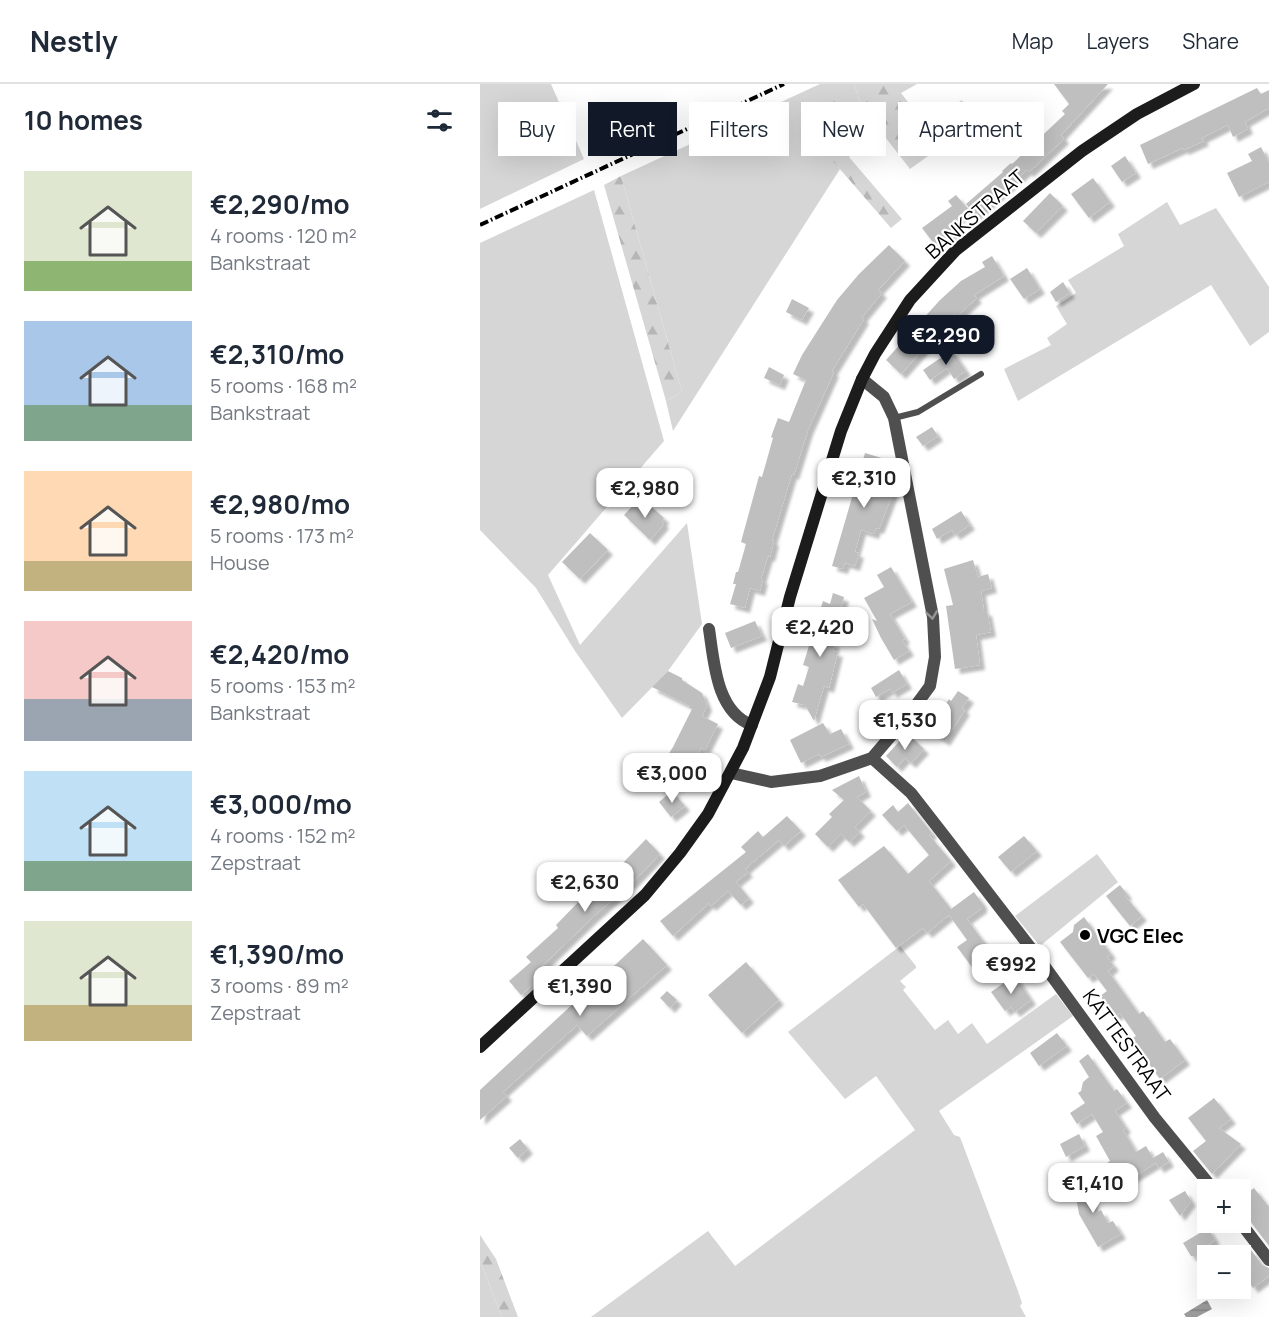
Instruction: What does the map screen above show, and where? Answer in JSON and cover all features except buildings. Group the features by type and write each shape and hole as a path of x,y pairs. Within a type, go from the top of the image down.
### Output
{"street":[{"name":"BANKSTRAAT","path":"480,1047 645,896 708,814 731,773 770,677 790,597 841,431 862,379 880,345 910,300 956,250 1108,132 1194,84"},
{"path":"731,773 771,782 820,777 872,758 930,686 935,657 933,617 894,418 884,397 862,379"},
{"path":"709,629 717,678 722,691 733,712 741,720 752,725"},
{"name":"KATTESTRAAT","path":"872,758 911,793 1043,964 1155,1118 1205,1179"},
{"path":"1248,1233 1269,1260"}],"lane":[{"path":"894,418 918,412 981,374"}],"green space":[{"path":"480,84 551,84 559,102 498,102 498,156 576,156 576,141 584,159 480,209"},
{"path":"820,84 854,84 860,101 801,102 801,156 830,156 840,169 673,431 666,401 682,392 621,176 664,156 677,156 677,150 689,145 689,156 789,156 789,102 781,102"},
{"path":"854,84 917,84 901,93 908,102 898,102 898,154 886,138 886,102 860,101"},
{"path":"833,92 843,102 822,102"},
{"path":"829,156 850,156 902,219 891,228"},
{"path":"900,156 928,156 910,169"},
{"path":"621,176 682,392 666,401 604,185"},
{"path":"594,190 664,441 548,575 580,645 687,523 702,624 668,671 622,718 575,651 536,588 480,530 480,243"},
{"path":"1167,202 1180,225 1216,208 1269,287 1269,332 1250,346 1211,285 1018,401 1004,369 1051,345 1047,338 1067,324 1056,306 1076,293 1068,280 1124,246 1118,234"},
{"path":"1097,854 1118,882 1040,946 1015,916"},
{"path":"900,946 916,966 900,981 906,987 903,990 935,1030 948,1020 958,1034 972,1023 987,1044 1056,994 1073,1016 939,1111 954,1135 960,1137 1018,1291 1022,1303 1020,1306 1026,1317 591,1317 708,1231 735,1266 915,1130 876,1076 845,1099 788,1032"},
{"path":"480,1235 496,1259 518,1317 502,1317 480,1261"},
{"path":"480,1261 502,1317 480,1317"}],"shaded area":[{"path":"1207,1300 1212,1309 1197,1317 1186,1317 1184,1314"}],"railway":[{"path":"480,225 784,84"}],"place":[{"name":"VGC Elec","path":"1085,935"}]}
